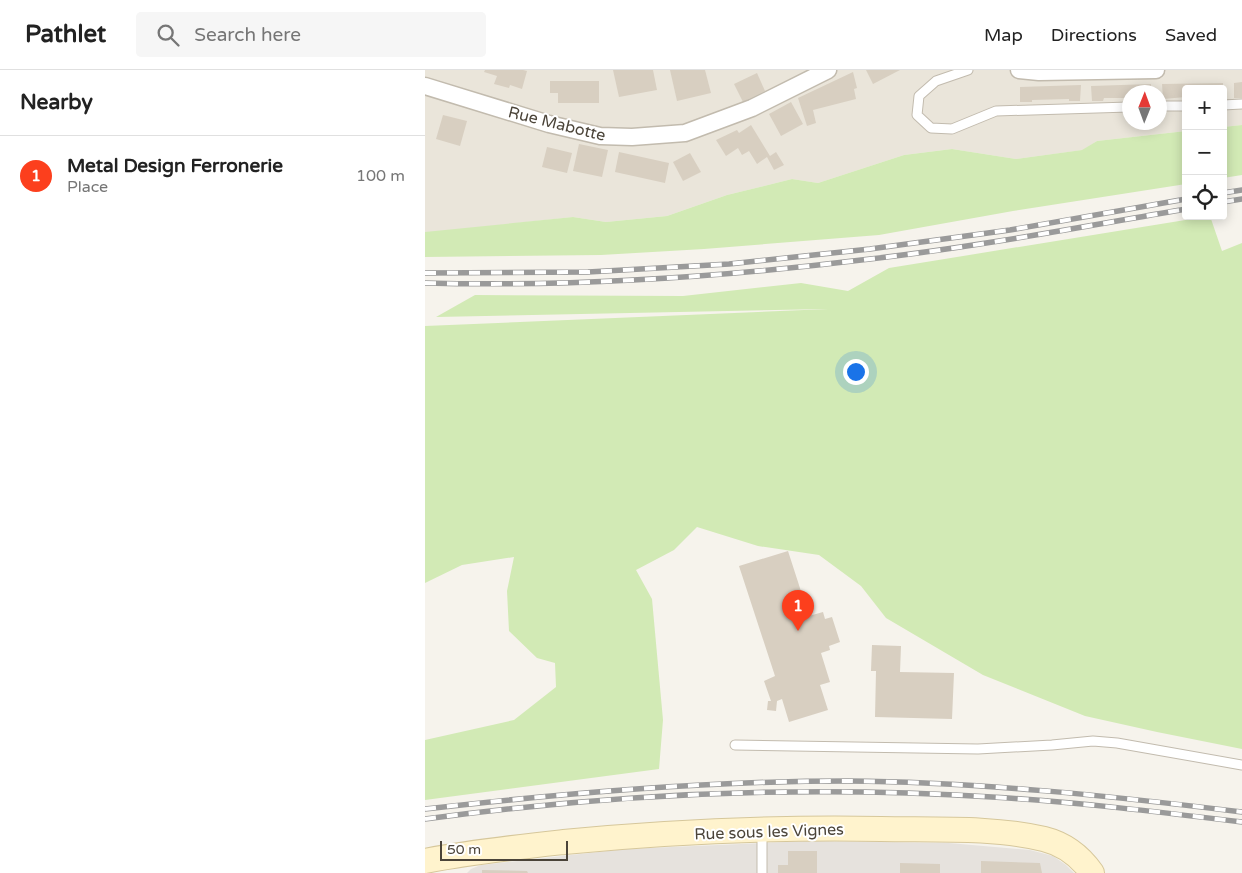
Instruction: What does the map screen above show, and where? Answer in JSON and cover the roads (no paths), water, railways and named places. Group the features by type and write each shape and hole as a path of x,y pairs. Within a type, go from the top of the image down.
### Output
{"street":[{"name":"Rue Mabotte","path":"425,86 549,124 600,136 632,137 685,133 752,108 828,70"},
{"path":"1019,70 1039,72 1156,70"},
{"name":"Rue sous les Vignes","path":"432,864 489,851 617,837 806,828 947,830 1021,835 1044,839 1062,845 1074,853 1092,873"}],"lane":[{"path":"968,70 936,81 919,96 917,115 931,128 951,129 996,111 1122,107"},
{"path":"1227,105 1242,104"},
{"path":"1167,106 1182,106"},
{"path":"735,745 977,749 1093,741 1117,743 1242,765"},
{"path":"762,829 762,873"}],"railway":[{"path":"1227,192 1242,190"},
{"path":"1227,201 1242,199"},
{"path":"425,273 588,272 729,264 870,249 1010,230 1182,200"},
{"path":"425,283 592,282 759,271 949,249 1182,210"},
{"path":"425,809 636,789 742,783 848,781 996,787 1242,812"},
{"path":"425,819 495,810 637,798 708,794 850,792 921,793 1023,799 1242,822"}],"place":[{"name":"Metal Design Ferronerie","path":"798,631"}]}
